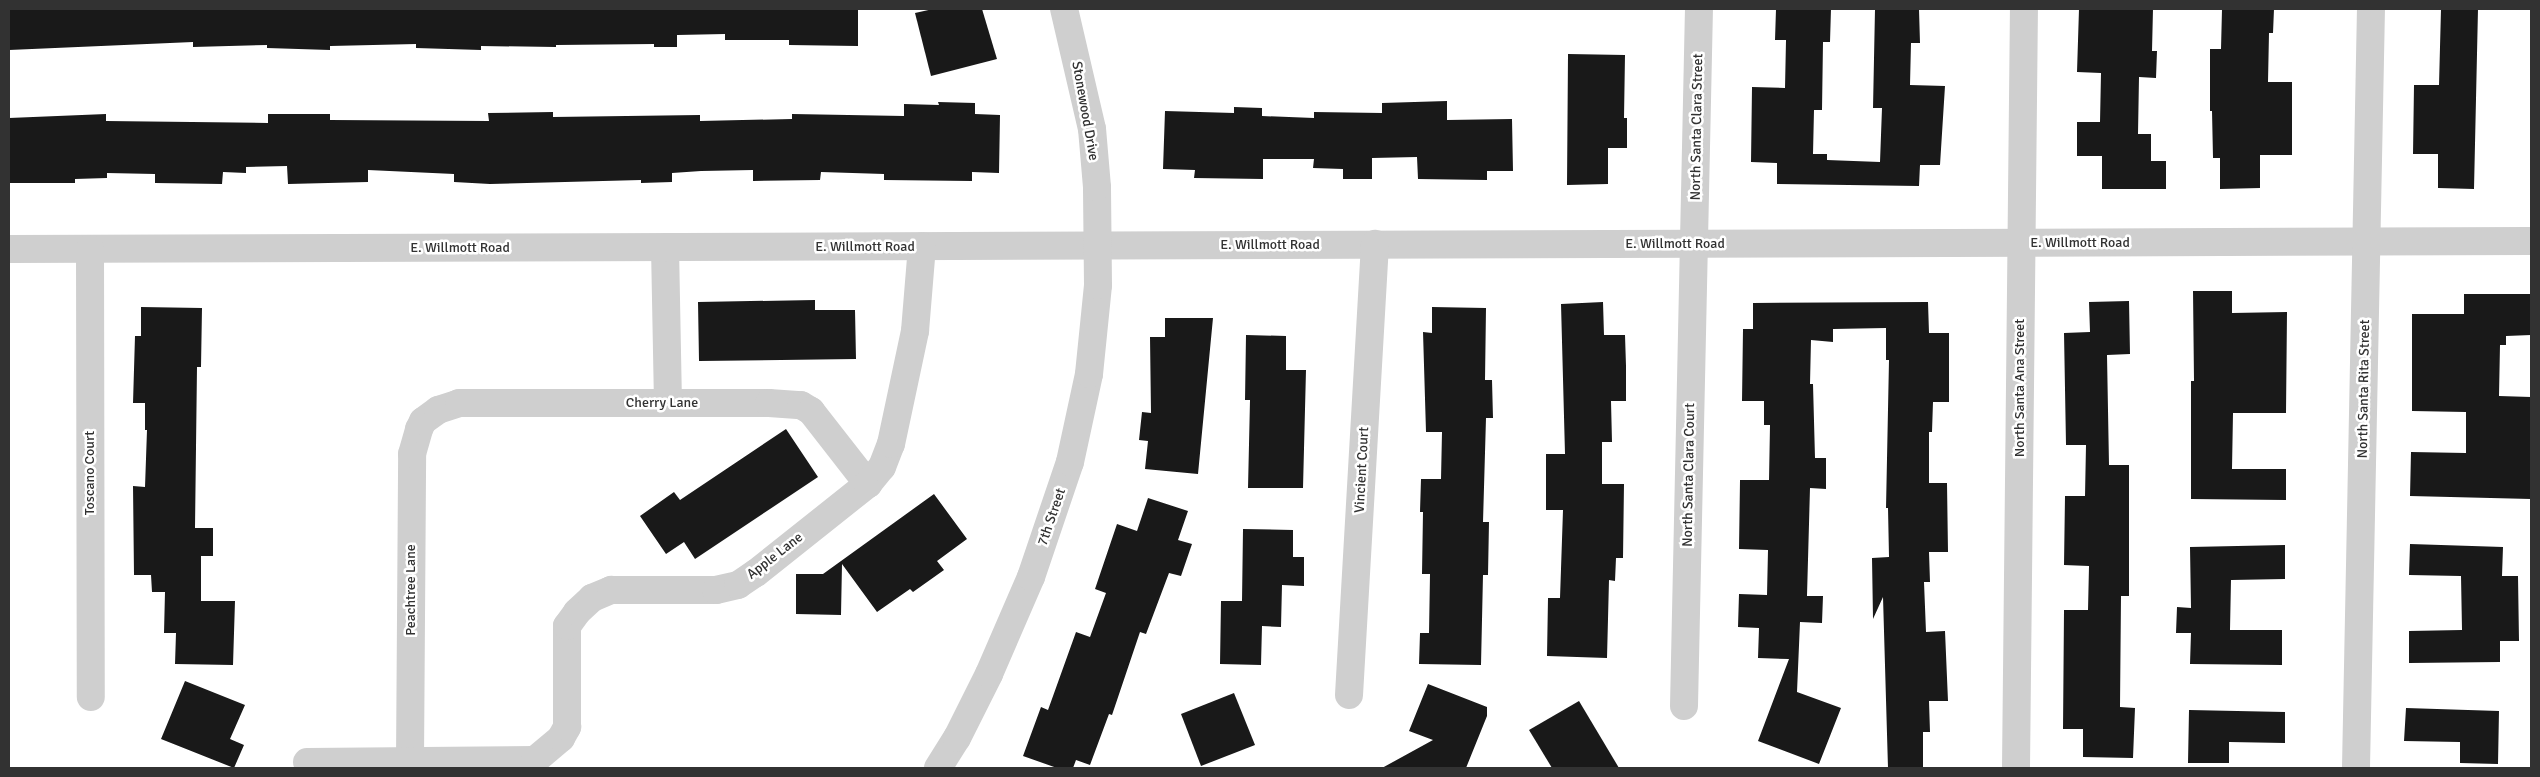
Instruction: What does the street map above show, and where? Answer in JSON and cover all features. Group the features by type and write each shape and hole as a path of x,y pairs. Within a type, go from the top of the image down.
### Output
{"street":[{"name":"Stonewood Drive","path":"1064,9 1092,129 1097,187 1098,246"},
{"name":"North Santa Clara Street","path":"1695,245 1699,9"},
{"name":"North Santa Ana Street","path":"2016,768 2024,9"},
{"name":"North Santa Rita Street","path":"2356,768 2372,9"},
{"name":"E. Willmott Road","path":"9,249 2531,242"},
{"name":"Vincient Court","path":"1349,695 1374,244"},
{"name":"North Santa Clara Court","path":"1684,706 1695,245"},
{"name":"Apple Lane","path":"410,762 535,760 562,738 567,727 567,626 577,612 592,598 611,590 716,590 738,585 756,573 868,484 882,467 891,444 915,331 922,246"},
{"name":"7th Street","path":"938,768 957,738 1031,577 1070,462 1089,374 1098,285 1098,246"},
{"path":"665,247 668,403"},
{"name":"Toscano Court","path":"90,249 91,697"},
{"name":"Cherry Lane","path":"423,421 438,410 459,403 801,405 811,410 868,484"},
{"name":"Peachtree Lane","path":"410,762 412,454 423,421"},
{"path":"307,762 410,762"}],"building":[{"path":"9,9 858,9 858,46 789,45 789,40 725,40 725,34 677,35 677,47 654,47 654,44 556,45 556,47 481,46 481,50 416,48 416,44 330,46 330,50 267,48 267,45 193,47 193,42 9,50"},
{"path":"933,9 982,9 997,59 931,76 915,13"},
{"path":"1776,9 1831,9 1830,42 1823,42 1822,110 1814,110 1813,154 1827,154 1827,160 1880,162 1882,108 1873,108 1875,9 1919,9 1920,43 1911,43 1910,85 1945,86 1940,165 1920,165 1919,186 1777,184 1777,163 1751,162 1752,87 1785,88 1786,40 1775,40"},
{"path":"2079,9 2153,9 2152,51 2157,51 2156,78 2139,77 2138,134 2151,134 2151,161 2166,161 2166,189 2102,189 2102,156 2077,156 2077,122 2100,122 2101,73 2077,72"},
{"path":"2222,9 2274,9 2273,33 2269,33 2268,82 2292,82 2292,155 2260,155 2260,188 2220,189 2220,158 2213,158 2212,111 2210,111 2210,49 2221,49"},
{"path":"2441,9 2478,9 2474,189 2438,188 2438,154 2413,154 2414,85 2439,85"},
{"path":"1568,54 1625,55 1624,118 1627,118 1627,148 1608,148 1608,184 1567,185"},
{"path":"1447,101 1447,120 1512,119 1513,171 1487,171 1487,180 1418,179 1417,157 1372,158 1372,179 1343,179 1343,169 1313,168 1314,159 1263,159 1263,179 1194,178 1195,170 1163,169 1165,111 1234,113 1234,107 1262,108 1262,116 1314,118 1314,112 1382,113 1382,103"},
{"path":"938,102 975,103 975,114 1000,115 999,173 972,172 972,181 884,180 884,174 821,172 820,180 753,181 753,170 701,171 672,173 672,182 641,183 641,180 490,184 454,182 454,174 368,170 368,182 288,184 287,166 246,167 246,173 223,172 222,184 155,183 155,174 107,173 107,178 75,179 75,183 9,183 9,118 106,114 106,121 268,123 268,114 330,114 330,120 489,121 488,113 553,112 553,117 700,115 700,121 792,119 792,114 904,116 904,104 939,105"},
{"path":"2193,291 2232,291 2232,313 2287,312 2286,413 2233,413 2232,469 2286,469 2286,500 2191,499 2191,381 2194,381"},
{"path":"2464,294 2531,294 2531,335 2506,336 2506,345 2500,345 2499,396 2531,397 2531,499 2410,496 2411,452 2466,453 2466,412 2412,411 2412,314 2464,314"},
{"path":"815,300 815,310 855,310 856,359 699,361 698,302"},
{"path":"2129,301 2130,354 2107,355 2109,465 2129,465 2129,596 2121,596 2120,707 2135,708 2133,758 2083,757 2083,729 2063,729 2064,610 2088,610 2089,566 2064,565 2065,496 2085,496 2086,445 2066,445 2064,333 2090,332 2089,302"},
{"path":"1603,302 1604,335 1625,335 1626,401 1611,401 1612,442 1602,442 1602,484 1624,484 1623,558 1616,558 1615,581 1609,580 1607,658 1547,656 1548,598 1560,598 1563,510 1546,510 1546,454 1565,454 1561,304"},
{"path":"1928,302 1929,333 1949,333 1949,402 1933,402 1932,432 1929,432 1929,483 1947,483 1948,552 1929,552 1930,582 1924,582 1926,632 1945,631 1948,701 1929,701 1930,732 1923,732 1923,768 1888,768 1883,597 1873,619 1872,558 1889,557 1888,508 1886,508 1889,360 1886,360 1886,328 1833,329 1833,342 1811,340 1810,384 1813,384 1815,458 1826,458 1826,489 1810,488 1807,596 1823,596 1822,623 1800,622 1797,692 1841,708 1819,764 1758,741 1789,659 1758,658 1759,628 1738,627 1739,594 1767,595 1768,550 1739,549 1740,480 1769,480 1770,425 1764,425 1764,401 1742,401 1743,329 1753,329 1753,303"},
{"path":"141,307 202,308 201,367 197,367 195,528 213,528 213,556 201,556 201,601 235,601 233,665 175,664 176,633 164,633 165,592 152,592 151,575 134,575 133,486 145,487 147,430 145,430 145,403 133,403 135,336 141,336"},
{"path":"1432,307 1486,308 1485,380 1492,380 1493,418 1486,418 1483,522 1489,522 1488,575 1483,575 1481,665 1419,664 1420,633 1429,633 1430,574 1422,574 1423,512 1420,512 1421,479 1441,479 1442,432 1426,432 1423,332 1432,333"},
{"path":"1165,318 1213,318 1198,474 1145,469 1148,441 1139,440 1142,412 1151,413 1150,337 1165,337"},
{"path":"1246,335 1286,336 1286,370 1306,370 1303,488 1248,488 1250,400 1245,400"},
{"path":"786,429 818,477 695,559 684,542 666,554 640,516 674,492 680,500"},
{"path":"934,494 967,539 937,561 944,570 913,592 910,589 877,612 842,564 841,615 796,614 796,574 823,574"},
{"path":"1148,498 1188,511 1178,540 1192,544 1181,576 1169,573 1146,634 1140,632 1112,715 1109,714 1090,765 1076,760 1073,768 1057,768 1023,756 1041,707 1048,710 1076,632 1090,637 1106,593 1095,589 1117,524 1137,531"},
{"path":"1243,529 1293,530 1293,557 1304,557 1304,586 1282,585 1281,627 1262,626 1261,665 1220,664 1221,601 1242,601"},
{"path":"2410,544 2503,547 2502,576 2518,576 2519,641 2500,641 2500,662 2409,663 2409,631 2462,630 2461,576 2409,575"},
{"path":"2285,545 2285,579 2231,580 2230,630 2282,630 2282,665 2190,664 2191,633 2176,633 2177,607 2191,608 2190,547"},
{"path":"185,681 245,705 230,739 244,745 234,768 161,739"},
{"path":"1428,684 1487,707 1487,716 1466,768 1382,768 1433,740 1409,731"},
{"path":"1234,693 1255,745 1201,766 1181,714"},
{"path":"1579,701 1619,768 1552,768 1529,730"},
{"path":"2406,708 2499,711 2498,764 2460,763 2460,742 2404,741"},
{"path":"2189,710 2285,712 2285,743 2229,742 2229,763 2188,763"}]}
